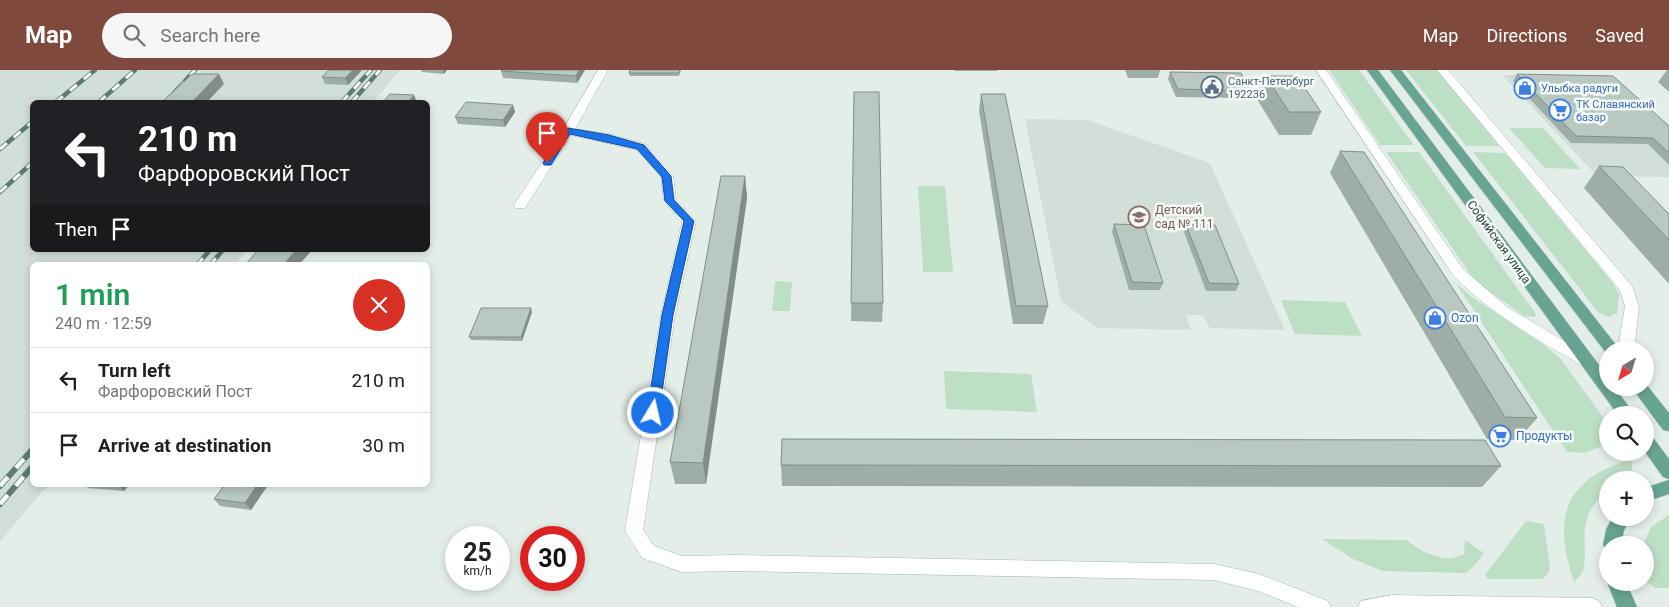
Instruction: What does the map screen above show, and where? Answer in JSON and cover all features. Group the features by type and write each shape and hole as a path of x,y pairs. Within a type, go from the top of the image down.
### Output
{"main road":[{"name":"Софийская улица","path":"1372,70 1620,406"},
{"name":"Софийская улица","path":"1395,70 1605,341"},
{"path":"1646,396 1669,425"},
{"path":"1654,452 1669,472"},
{"path":"1654,492 1669,487"},
{"path":"1620,591 1626,607"}],"street":[{"path":"520,205 568,130 603,70"},
{"path":"1321,70 1467,283 1497,306 1586,361"},
{"path":"1442,70 1627,290 1632,306 1627,341"},
{"path":"568,130 609,138 641,147 666,176 670,201 689,221 668,315 634,531 648,552 682,564 734,563 1214,572 1259,583 1321,607"},
{"path":"1368,607 1392,604 1592,607"}],"shaded area":[{"path":"0,70 400,70 375,100 30,100 30,252 245,252 237,262 30,262 30,487 46,487 0,541"},
{"path":"1502,75 1609,75 1669,130 1669,177 1597,176"},
{"name":"Детский сад № 111","path":"1025,119 1087,120 1210,163 1285,330 1210,328 1202,315 1186,315 1191,330 1097,328 1061,301"}],"green space":[{"path":"1329,70 1359,70 1414,145 1380,145"},
{"path":"1406,70 1436,70 1499,146 1466,146"},
{"path":"1509,128 1543,128 1580,169 1545,168"},
{"path":"1386,152 1419,152 1536,314 1535,317 1524,316 1475,281"},
{"path":"1473,152 1505,153 1613,283 1619,294 1617,313 1608,317 1598,312"},
{"path":"918,186 945,186 953,272 923,272"},
{"path":"775,281 792,282 790,311 772,311"},
{"path":"1455,282 1473,298 1544,345 1561,359 1599,412 1599,447 1584,453 1567,452"},
{"path":"1281,300 1345,302 1362,336 1295,334"},
{"path":"944,371 1031,374 1037,412 946,409"},
{"path":"1632,461 1631,471 1602,471 1609,467"},
{"path":"1599,473 1599,499 1586,520 1583,572 1574,582 1567,559 1564,538 1565,520 1569,504 1578,490"},
{"path":"1669,515 1669,588 1654,587 1654,536 1647,536 1654,525"},
{"path":"1526,521 1544,524 1550,569 1547,575 1542,579 1488,579 1485,575"},
{"path":"1322,539 1406,540 1424,552 1443,558 1452,558 1464,554 1465,540 1484,553 1466,573 1383,571 1353,559"}],"building":[{"path":"329,70 353,70 345,78 322,77"},
{"path":"502,70 579,70 576,76"},
{"path":"630,70 680,70 679,73 629,73"},
{"path":"1170,72 1241,73 1250,91 1178,89"},
{"path":"192,74 219,74 194,100 164,100"},
{"path":"1517,74 1613,76 1669,126 1669,153 1653,138 1576,136"},
{"path":"1266,76 1297,76 1321,112 1289,112"},
{"path":"854,92 879,92 883,303 851,303"},
{"path":"390,94 414,95 410,100 385,100"},
{"path":"981,94 1005,94 1048,306 1016,306"},
{"path":"466,102 513,105 503,120 455,117"},
{"path":"1340,151 1364,152 1537,418 1505,417"},
{"path":"1599,166 1623,167 1669,214 1669,240"},
{"path":"721,176 745,176 703,463 670,462"},
{"path":"1114,224 1144,225 1163,283 1132,282"},
{"path":"1186,225 1215,225 1239,284 1209,283"},
{"path":"256,252 294,252 286,262 248,262"},
{"path":"481,308 531,308 521,337 469,337"},
{"path":"782,439 1485,440 1501,466 781,465"},
{"path":"223,487 256,487 245,503 214,499"}],"railway":[{"path":"58,100 95,70"},
{"path":"101,100 135,70"},
{"path":"168,100 195,70"},
{"path":"344,100 371,70"},
{"path":"354,100 380,70"},
{"path":"0,149 30,124"},
{"path":"0,192 30,165"},
{"path":"200,262 208,252"},
{"path":"213,262 221,252"},
{"path":"0,486 30,452"},
{"path":"0,504 30,469"}],"place":[{"name":"Санкт-Петербург 192236","path":"1212,87"},
{"name":"Улыбка радуги","path":"1525,88"},
{"name":"ТК Славянский базар","path":"1560,110"},
{"name":"Детский сад № 111","path":"1139,217"},
{"name":"Ozon","path":"1435,318"},
{"name":"Продукты","path":"1500,436"}],"route":[{"path":"547,163 568,130 609,138 641,147 657,163 666,176 670,201 689,221 668,315 653,413"}]}
